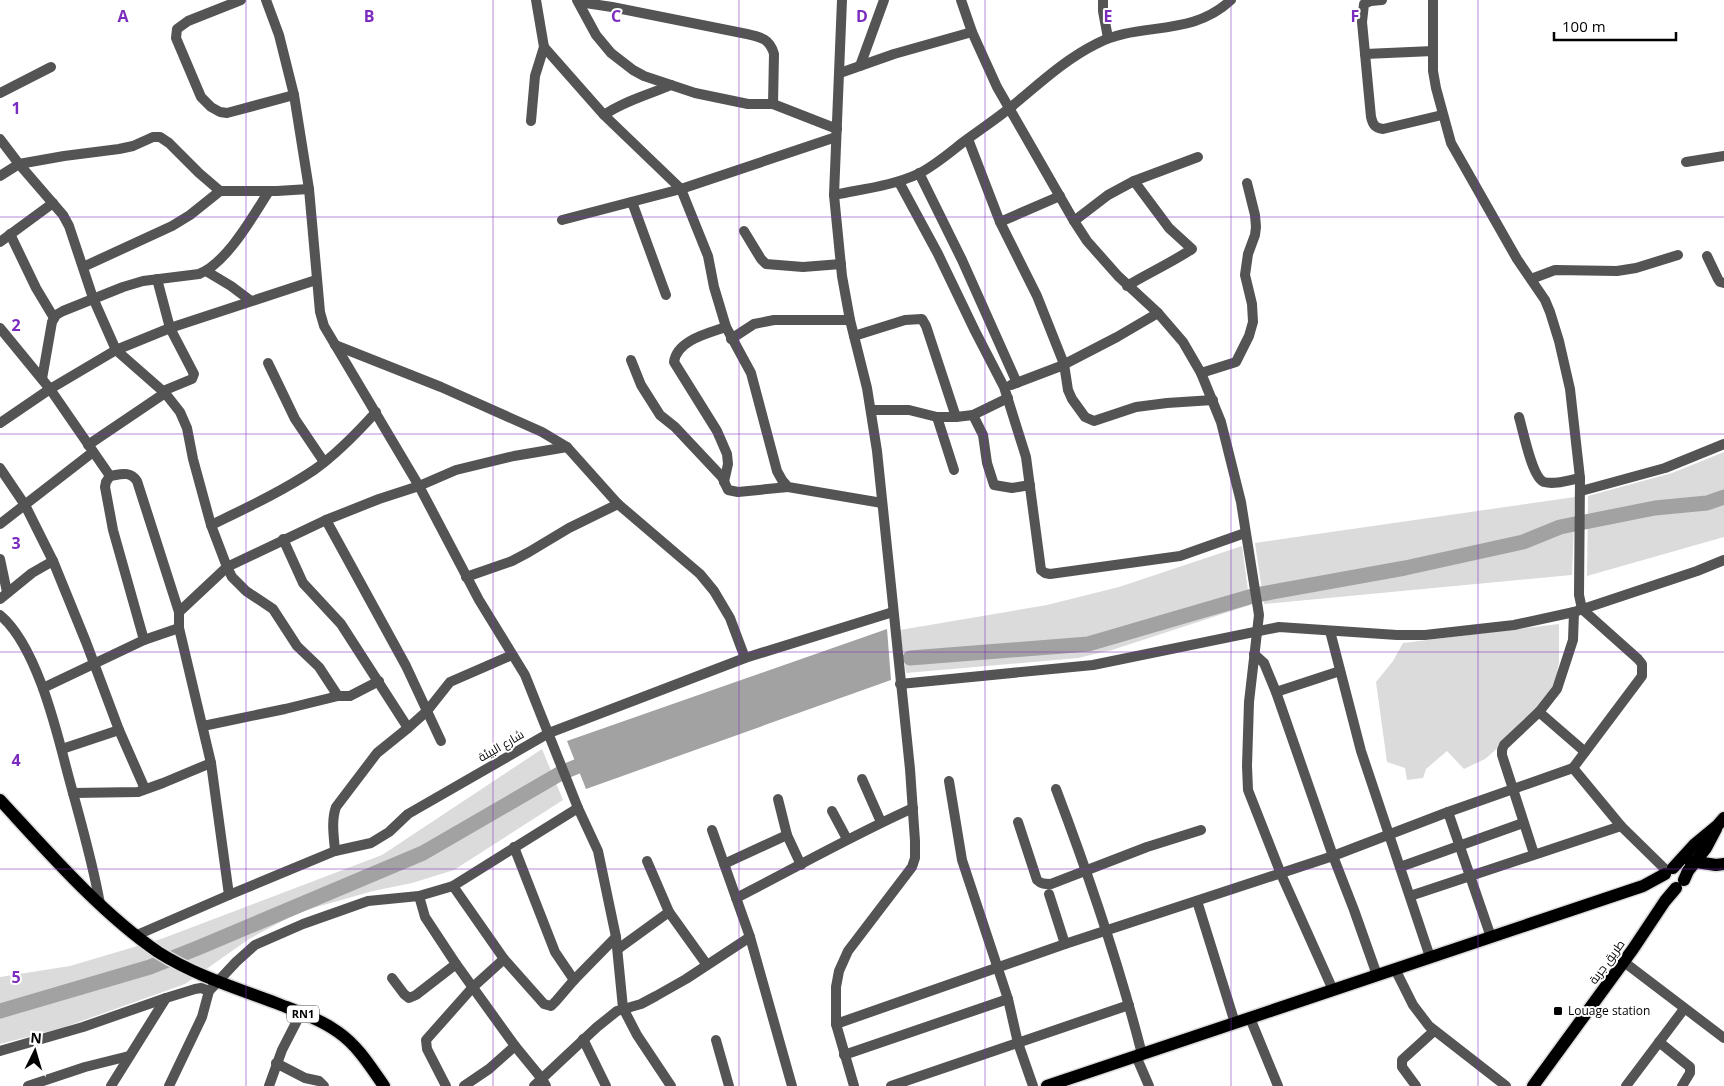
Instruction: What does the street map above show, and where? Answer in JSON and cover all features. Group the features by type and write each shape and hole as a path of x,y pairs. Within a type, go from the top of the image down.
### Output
{"main road":[{"name":"RN1","path":"0,800 100,904 140,938 166,956 199,973 214,986 301,1013 337,1031 364,1057 384,1086"},
{"name":"طريق جربة","path":"1673,875 1695,862 1706,848 1720,822"},
{"name":"طريق جربة","path":"1533,1086 1624,962 1665,901 1673,875 1700,840 1720,822"},
{"path":"1047,1086 1643,886 1658,884 1673,875 1688,860 1716,865 1724,864"}],"street":[{"path":"240,0 188,21 178,29 176,38 200,97 211,107 220,112 227,113 294,95"},
{"path":"266,0 279,35 294,95 309,189 316,280 320,312 324,326 419,486 466,577 525,675 578,808 598,851 616,937 623,1008 637,1035 671,1086"},
{"path":"531,121 536,76 544,47 536,0"},
{"path":"842,0 834,195 841,264 850,320 871,410 915,841 915,858 912,867 868,923 843,959 836,987 836,1024 854,1086"},
{"path":"860,66 884,0"},
{"path":"961,0 972,32 997,87 1074,221 1127,286 1158,314 1183,342 1201,373 1213,400 1230,452 1241,502 1259,615 1249,712 1248,790 1281,874 1332,990"},
{"path":"1103,0 1108,38"},
{"path":"834,195 899,182 934,165 1010,108 1058,68 1084,50 1108,38 1171,28 1200,20 1218,10 1230,0"},
{"path":"1382,0 1368,2 1363,8 1362,22 1371,118 1374,125 1377,128 1383,129 1442,115"},
{"path":"1433,0 1433,71 1442,115 1451,144 1517,259 1548,306 1559,341 1570,389 1581,491 1579,595 1573,640 1557,688 1539,712 1502,748 1502,755 1534,854"},
{"path":"578,1 596,35 611,53 632,70 644,76 695,93 748,104 773,104 836,133"},
{"path":"578,1 747,34 768,41 772,46 774,54 773,104"},
{"path":"840,73 894,54 972,32"},
{"path":"544,47 604,115 681,189 708,256 726,327 751,373 777,471 788,487"},
{"path":"1365,54 1433,51"},
{"path":"0,93 51,67"},
{"path":"604,115 616,106 671,85"},
{"path":"562,220 681,189 836,133"},
{"path":"0,176 20,164 119,149 133,146 148,138 160,137 169,143 220,191"},
{"path":"0,139 69,226 93,298 116,350 164,392 180,412 186,428 211,525 232,577 246,591 273,609 297,646 319,668 338,696"},
{"path":"968,139 1000,222 1037,296 1064,364 1068,390 1085,418 1094,421 1136,407 1167,402 1213,400"},
{"path":"1686,162 1724,156"},
{"path":"1074,221 1108,195 1134,181 1198,157"},
{"path":"919,173 966,269 1017,383"},
{"path":"1127,286 1174,261 1192,249 1170,228 1134,181"},
{"path":"899,182 938,254 1004,387 1023,445 1041,570 1050,574 1180,556 1245,532"},
{"path":"1201,373 1236,362 1249,336 1253,322 1252,304 1245,274 1248,254 1256,227 1247,183"},
{"path":"83,267 172,226 190,215 220,191 309,189"},
{"path":"42,379 54,318 63,311 93,298 142,281 199,274 206,271 221,260 269,191"},
{"path":"1000,222 1060,196"},
{"path":"632,202 666,295"},
{"path":"0,242 52,203"},
{"path":"744,231 766,264 803,267 841,264"},
{"path":"10,234 36,288 54,318"},
{"path":"1531,279 1555,270 1617,271 1636,268 1678,255"},
{"path":"1707,256 1718,279 1724,283"},
{"path":"206,271 251,301"},
{"path":"0,524 25,505 90,448 164,392 194,377 194,372 170,328 157,279"},
{"path":"0,423 50,389 116,350 170,328 316,280"},
{"path":"1004,387 1055,369 1158,314"},
{"path":"854,336 905,320 922,319 956,417"},
{"path":"732,339 754,324 774,320 850,320"},
{"path":"724,482 728,464 727,454 718,431 674,362 676,354 694,338 726,327"},
{"path":"0,328 50,389 110,476"},
{"path":"334,345 475,402 542,432 567,447 618,504 700,574 714,591 730,618 746,658"},
{"path":"631,360 641,385 660,415 675,427 724,482 728,490 732,492 788,487 882,503"},
{"path":"268,363 295,419 324,462"},
{"path":"871,410 909,410 937,418 956,417 973,415 1008,398"},
{"path":"211,525 269,497 324,462 344,445 376,412"},
{"path":"973,415 983,434 987,463 994,485 1012,488 1030,485"},
{"path":"1519,416 1538,478 1544,482 1552,483 1580,478"},
{"path":"937,418 954,470"},
{"path":"1581,491 1666,468 1724,444"},
{"path":"179,612 227,567 326,520 379,499 419,486 456,470 567,447"},
{"path":"0,468 25,505 53,561 119,730 145,789"},
{"path":"110,476 130,474 138,481 179,612 179,628 211,764 229,895"},
{"path":"110,476 105,487 113,530 144,640"},
{"path":"466,577 512,561 569,528 618,504"},
{"path":"326,520 406,666 441,741"},
{"path":"283,539 303,583 341,624 408,728"},
{"path":"0,559 4,595"},
{"path":"900,684 1093,665 1227,637 1286,627 1372,635 1425,635 1514,625 1578,610 1698,571 1724,560"},
{"path":"4,595 32,573 53,561"},
{"path":"836,1024 1065,944 1281,874 1573,768 1642,676 1643,671 1642,664 1632,652 1578,610"},
{"name":"شارع البيئة","path":"140,938 229,895 335,851 360,847 381,838 408,814 549,733 746,658 893,612"},
{"path":"0,615 6,620 17,636 43,688 74,793 95,876 100,904"},
{"path":"43,688 144,640 179,628"},
{"path":"1330,631 1361,751 1430,957"},
{"path":"1254,654 1264,663 1276,692 1332,856 1378,975"},
{"path":"335,851 333,825 336,807 377,752 426,711 450,682 512,655"},
{"path":"1276,692 1340,671"},
{"path":"203,726 338,696 357,694 379,681"},
{"path":"1539,712 1584,751"},
{"path":"62,749 119,730"},
{"path":"74,793 129,793 145,789 211,764"},
{"path":"1573,768 1621,826 1673,875"},
{"path":"862,779 881,822"},
{"path":"949,781 962,860 1008,999 1018,1043 1033,1086"},
{"path":"1056,789 1106,931 1129,1005 1139,1055 1149,1086"},
{"path":"778,799 787,835 801,865"},
{"path":"169,1086 202,1017 214,986 255,945 303,924 368,901 419,896 453,886 578,808"},
{"path":"736,898 847,839 913,808"},
{"path":"832,811 847,839"},
{"path":"1448,812 1491,937"},
{"path":"1018,822 1035,875 1039,882 1051,884 1147,847 1201,830"},
{"path":"1400,867 1523,823"},
{"path":"1410,896 1621,826"},
{"path":"712,830 750,938 792,1086"},
{"path":"724,864 787,835"},
{"path":"514,847 555,952 574,980"},
{"path":"647,861 668,912 707,965"},
{"path":"453,886 504,959 547,1006 551,1006 556,1001 616,937"},
{"path":"1049,894 1065,944"},
{"path":"419,896 425,917 541,1084 583,1039 596,1027 623,1008 641,1004 686,979 750,938"},
{"path":"1197,901 1235,1023"},
{"path":"618,950 668,912"},
{"path":"446,1086 426,1049 426,1040 473,987 504,959"},
{"path":"1624,962 1724,1038"},
{"path":"392,978 409,998 416,995 456,964"},
{"path":"1396,969 1413,1005 1434,1031 1506,1086"},
{"path":"0,1051 83,1027 195,989 214,986"},
{"path":"110,1086 166,998"},
{"path":"844,1055 1008,999"},
{"path":"891,1086 1129,1005"},
{"path":"1626,1086 1684,1009"},
{"path":"269,1086 288,1035 301,1013"},
{"path":"1250,1018 1278,1086"},
{"path":"1416,1086 1402,1067 1402,1060 1434,1031"},
{"path":"583,1039 606,1086"},
{"path":"716,1040 729,1086"},
{"path":"1659,1042 1690,1067 1690,1073 1682,1086"},
{"path":"464,1086 490,1069 515,1046"},
{"path":"28,1086 48,1083 85,1067 128,1056"},
{"path":"276,1063 305,1078 319,1081 324,1086"}],"shaded area":[{"path":"1724,452 1724,537 1587,576 1588,496 1672,473"},
{"path":"1575,497 1572,575 1264,604 1255,543"},
{"path":"1242,546 1250,605 1112,650 1078,658 906,673 900,630 1047,605 1119,587"},
{"path":"1559,624 1559,662 1555,685 1531,715 1485,759 1464,769 1447,751 1426,769 1423,778 1407,780 1405,768 1387,762 1376,682 1393,661 1403,643"},
{"path":"887,629 891,680 586,789 567,741"},
{"path":"542,749 563,800 454,870 412,883 373,891 299,912 249,939 185,984 62,1028 0,1044 0,977 70,966 161,939 382,855"}],"waterway":[{"path":"910,658 1088,644 1256,595 1405,568 1523,542 1560,527 1655,508 1707,503 1724,497"},
{"path":"0,1011 150,967 423,853 561,773 595,759"}],"place":[{"name":"Louage station","path":"1558,1011"}]}
